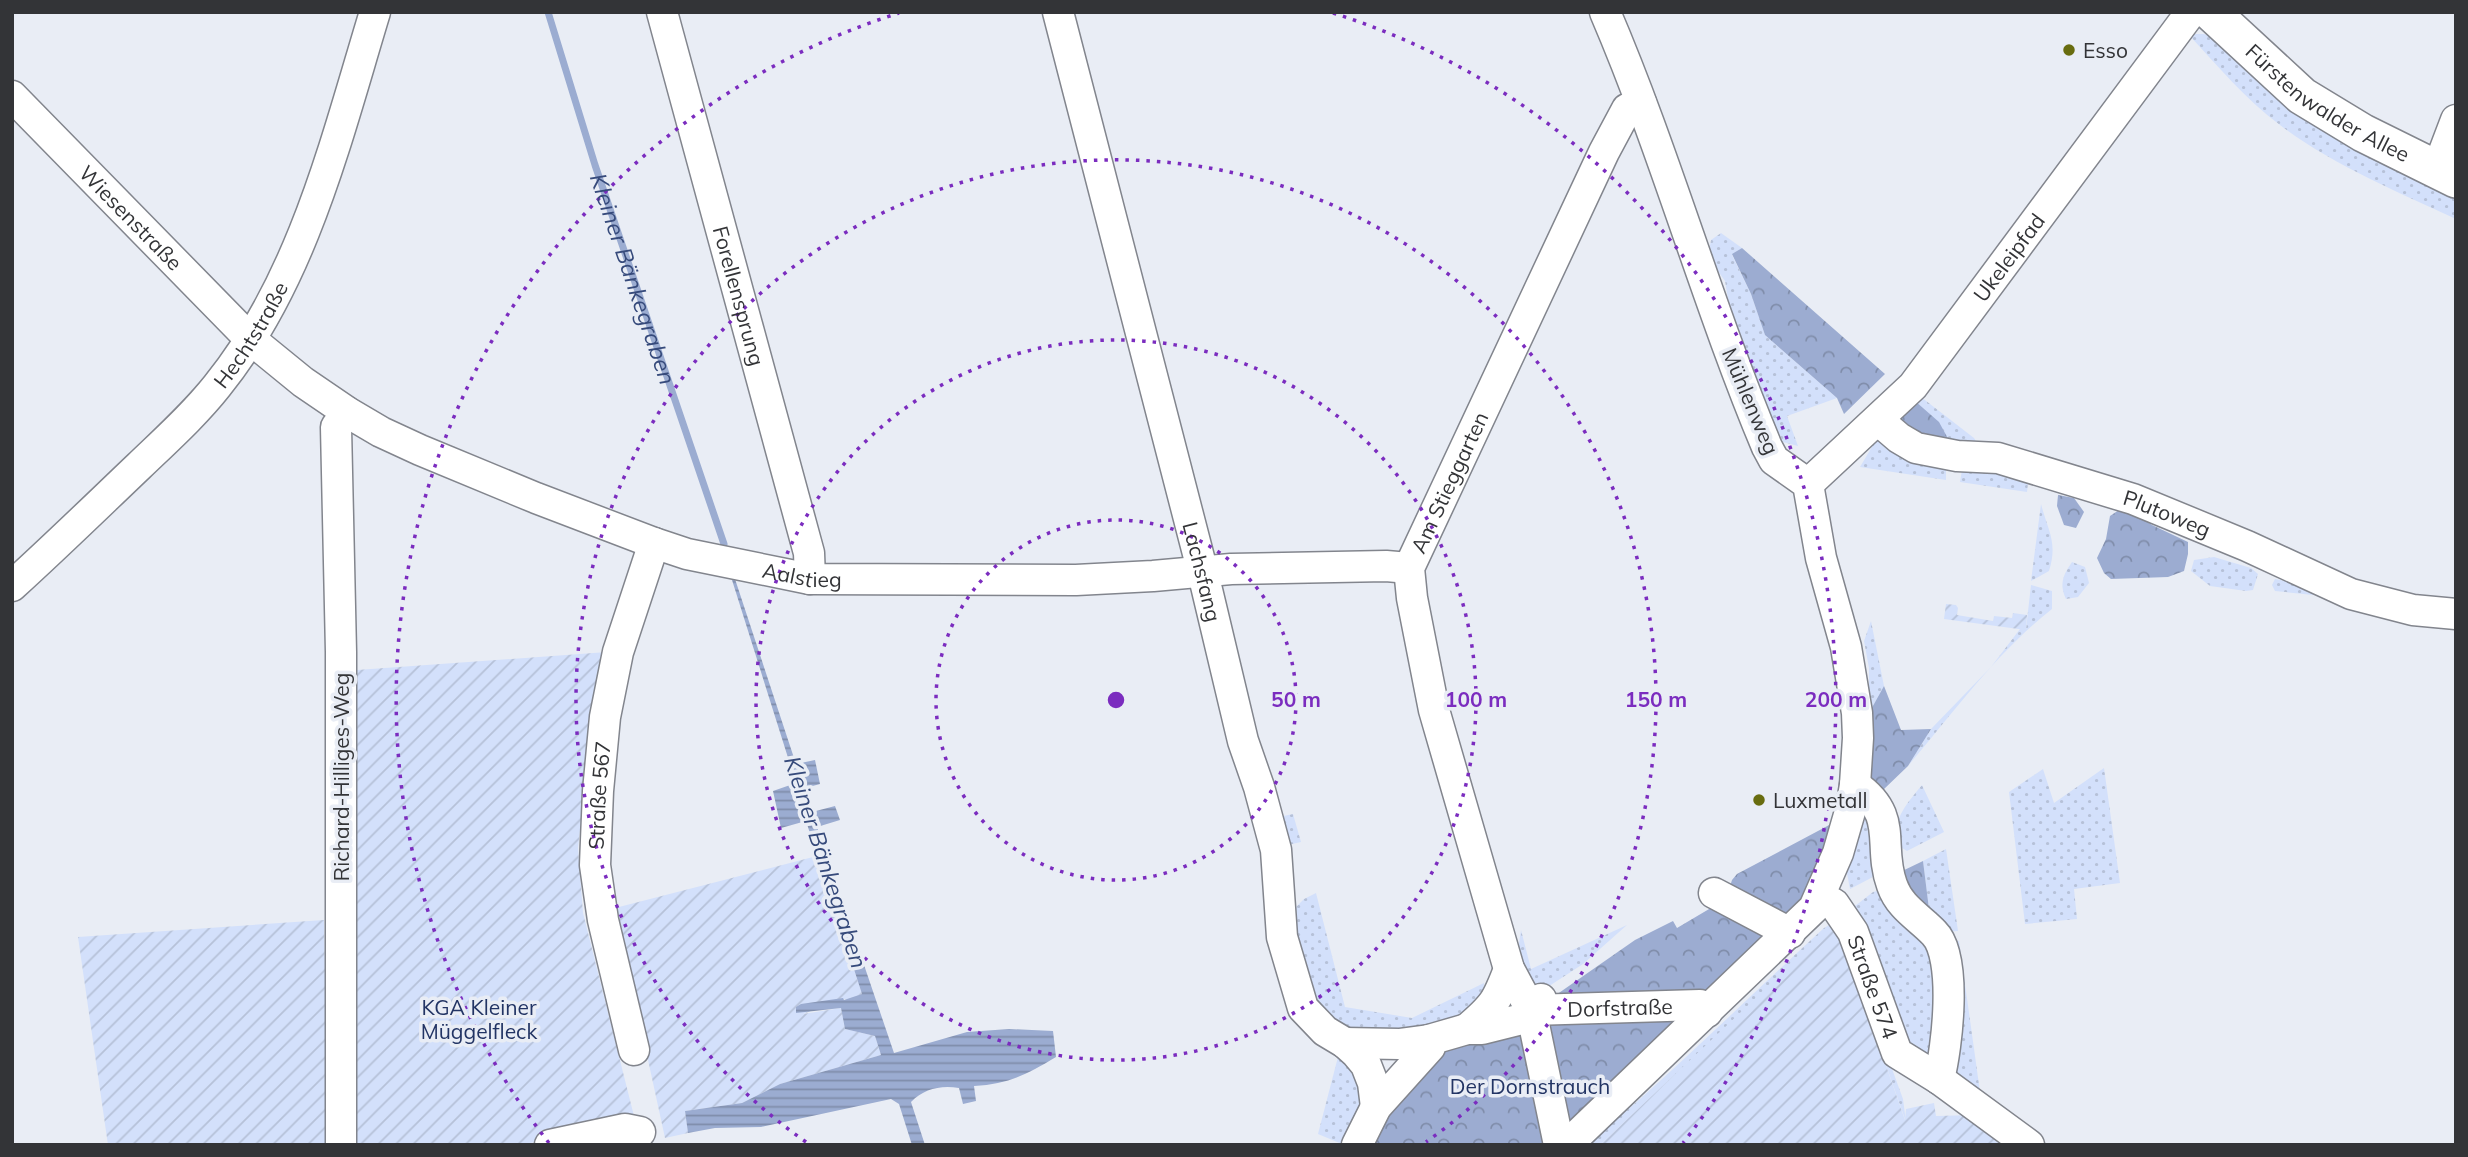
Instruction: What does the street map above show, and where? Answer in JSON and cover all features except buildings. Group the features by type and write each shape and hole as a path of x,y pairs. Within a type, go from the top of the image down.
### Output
{"main road":[{"name":"Fürstenwalder Allee","path":"2211,12 2302,96 2353,127 2446,174"}],"street":[{"name":"Hechtstraße","path":"12,586 173,432 216,387 274,300 310,216 337,140 375,12"},
{"name":"Forellensprung","path":"662,12 809,553 810,579"},
{"name":"Lachsfang","path":"1058,12 1203,573 1242,741 1259,787 1276,850 1282,937 1303,1008 1325,1031 1345,1043 1366,1065 1373,1083 1376,1107"},
{"name":"Mühlenweg","path":"1605,12 1633,77 1720,327 1767,447 1774,460 1808,484"},
{"name":"Ukeleipfad","path":"1808,484 1913,386 2191,12"},
{"name":"Wiesenstraße","path":"12,96 249,338"},
{"name":"Am Stieggarten","path":"1559,1145 1525,992 1434,710 1412,598 1409,568 1599,163 1626,109 1641,103"},
{"path":"2446,174 2456,120"},
{"name":"Aalstieg","path":"249,338 303,382 346,412 420,450 536,498 687,554 810,579 1076,580 1285,567 1409,568"},
{"name":"Richard-Hilliges-Weg","path":"341,1145 341,652 336,427 346,412"},
{"name":"Plutoweg","path":"1878,420 1916,448 1957,456 1998,458 2133,499 2351,594 2413,610 2456,614"},
{"path":"1808,484 1821,558 1846,647 1857,713 1858,738 1851,808 1838,853 1818,903"},
{"name":"Straße 567","path":"634,1050 603,920 595,865 604,717 618,652 654,543"},
{"path":"1855,785 1867,793 1882,812 1887,836 1888,870 1897,897 1910,914 1936,934 1947,962 1945,1053 1939,1079"},
{"path":"1714,893 1790,933"},
{"name":"Dorfstraße","path":"1567,1145 1790,933 1818,903"},
{"name":"Straße 574","path":"1818,903 1834,904 1853,933 1897,1053 1939,1079 2029,1145"},
{"path":"1467,1029 1486,1013 1499,997 1525,992"},
{"name":"Dorfstraße","path":"1345,1043 1399,1044 1429,1040 1522,1018 1525,992 1700,1005 1707,1012"},
{"path":"1357,1145 1376,1107 1430,1047 1429,1040"},
{"path":"550,1145 625,1129 640,1132"}],"green space":[{"path":"2188,34 2204,34 2218,40 2456,196 2456,219 2365,176 2300,139 2255,104"},
{"path":"1721,233 1742,248 1732,255 1751,294 1765,335 1837,398 1787,416 1798,446 1783,442 1740,346 1732,322 1725,281 1708,257 1711,240"},
{"path":"1742,248 1885,374 1844,414 1837,398 1765,335 1751,294 1732,254"},
{"path":"1921,397 1974,438 1980,448 1952,446 1915,401"},
{"path":"1915,401 1939,422 1952,446 1898,427 1899,413"},
{"path":"1876,440 1889,442 1946,469 1946,480 1860,467"},
{"path":"1962,470 2029,476 2027,492 1960,482"},
{"path":"2058,495 2074,498 2084,512 2076,528 2064,525 2057,506"},
{"path":"2041,504 2051,537 2052,561 2049,571 2031,581"},
{"path":"2125,506 2152,525 2188,542 2184,571 2168,577 2111,579 2104,573 2097,558 2106,539 2110,516"},
{"path":"2214,557 2251,568 2258,574 2253,590 2210,586 2191,571 2194,560"},
{"path":"2072,562 2085,567 2089,583 2078,597 2066,599 2063,580"},
{"path":"2275,579 2311,589 2313,595 2275,591 2272,585"},
{"path":"2031,585 2052,591 2052,609 1994,664 1908,766 1931,729 1991,667 2020,629 2026,629"},
{"path":"1946,604 1956,605 1957,615 1993,621 1994,616 2012,618 2013,613 2027,615 2026,630 1944,619"},
{"path":"1871,621 1884,686 1869,713 1869,668 1864,641"},
{"name":"KGA Kleiner Müggelfleck","path":"607,652 593,713 578,848 583,913 635,1120 521,1145 355,1145 352,931 357,670"},
{"path":"1884,686 1901,730 1931,729 1908,766 1883,790 1874,789 1867,759 1869,713"},
{"path":"2104,768 2120,883 2074,889 2077,919 2025,924 2009,792 2043,769 2054,803"},
{"path":"1922,785 1944,832 1907,851 1894,843 1897,825 1906,805"},
{"path":"1862,798 1879,868 1871,878 1850,889 1846,868"},
{"path":"1293,814 1301,842 1279,847 1274,818"},
{"name":"Der Dornstrauch","path":"1833,823 1813,889 1555,1145 1362,1145 1453,1040 1543,1004 1635,940 1673,921 1677,928 1726,899 1732,880 1737,874"},
{"path":"1946,849 1958,931 1945,932 1929,909 1923,861"},
{"path":"817,856 862,994 803,1014 841,1008 845,1029 875,1036 881,1055 780,1084 742,1103 685,1111 688,1133 665,1138 615,908"},
{"path":"1923,861 1929,909 1905,888 1896,874"},
{"path":"1881,890 1938,949 1940,1058 1910,1049 1855,906 1873,892"},
{"path":"1316,893 1345,1007 1412,1018 1484,983 1483,997 1468,1018 1390,1033 1334,1027 1305,987 1291,912 1304,899"},
{"path":"324,920 328,1136 324,1145 108,1145 78,937"},
{"path":"1831,924 1840,926 1903,1099 1906,1122 1839,932 1828,931 1600,1145 1586,1145 1647,1093"},
{"path":"1627,925 1583,964 1537,994 1516,963 1521,930 1531,969"},
{"path":"1828,930 1839,931 1905,1120 1906,1109 1934,1103 1936,1116 1975,1115 2013,1145 1600,1145"},
{"path":"1959,941 1981,1099 1956,1077 1948,943"},
{"path":"1339,1053 1369,1084 1342,1144 1318,1134"}],"water":[{"path":"735,579 796,764 815,760 820,784 805,788 812,812 835,806 840,820 817,827 894,1053 967,1032 1009,1029 1053,1031 1056,1057 1016,1078 974,1086 976,1101 963,1104 959,1088 945,1087 927,1091 911,1102 925,1145 912,1145 899,1104 891,1099 761,1127 715,1128 688,1133 685,1111 742,1103 780,1084 881,1055 875,1036 845,1029 841,1008 796,1013 796,1007 801,1004 844,1000 862,994 806,821 781,828 773,791 796,783 732,580"}],"waterway":[{"name":"Kleiner Bänkegraben","path":"548,12 595,165 724,544"}],"place":[{"name":"Esso","path":"2069,50"},
{"name":"Luxmetall","path":"1759,800"}]}
